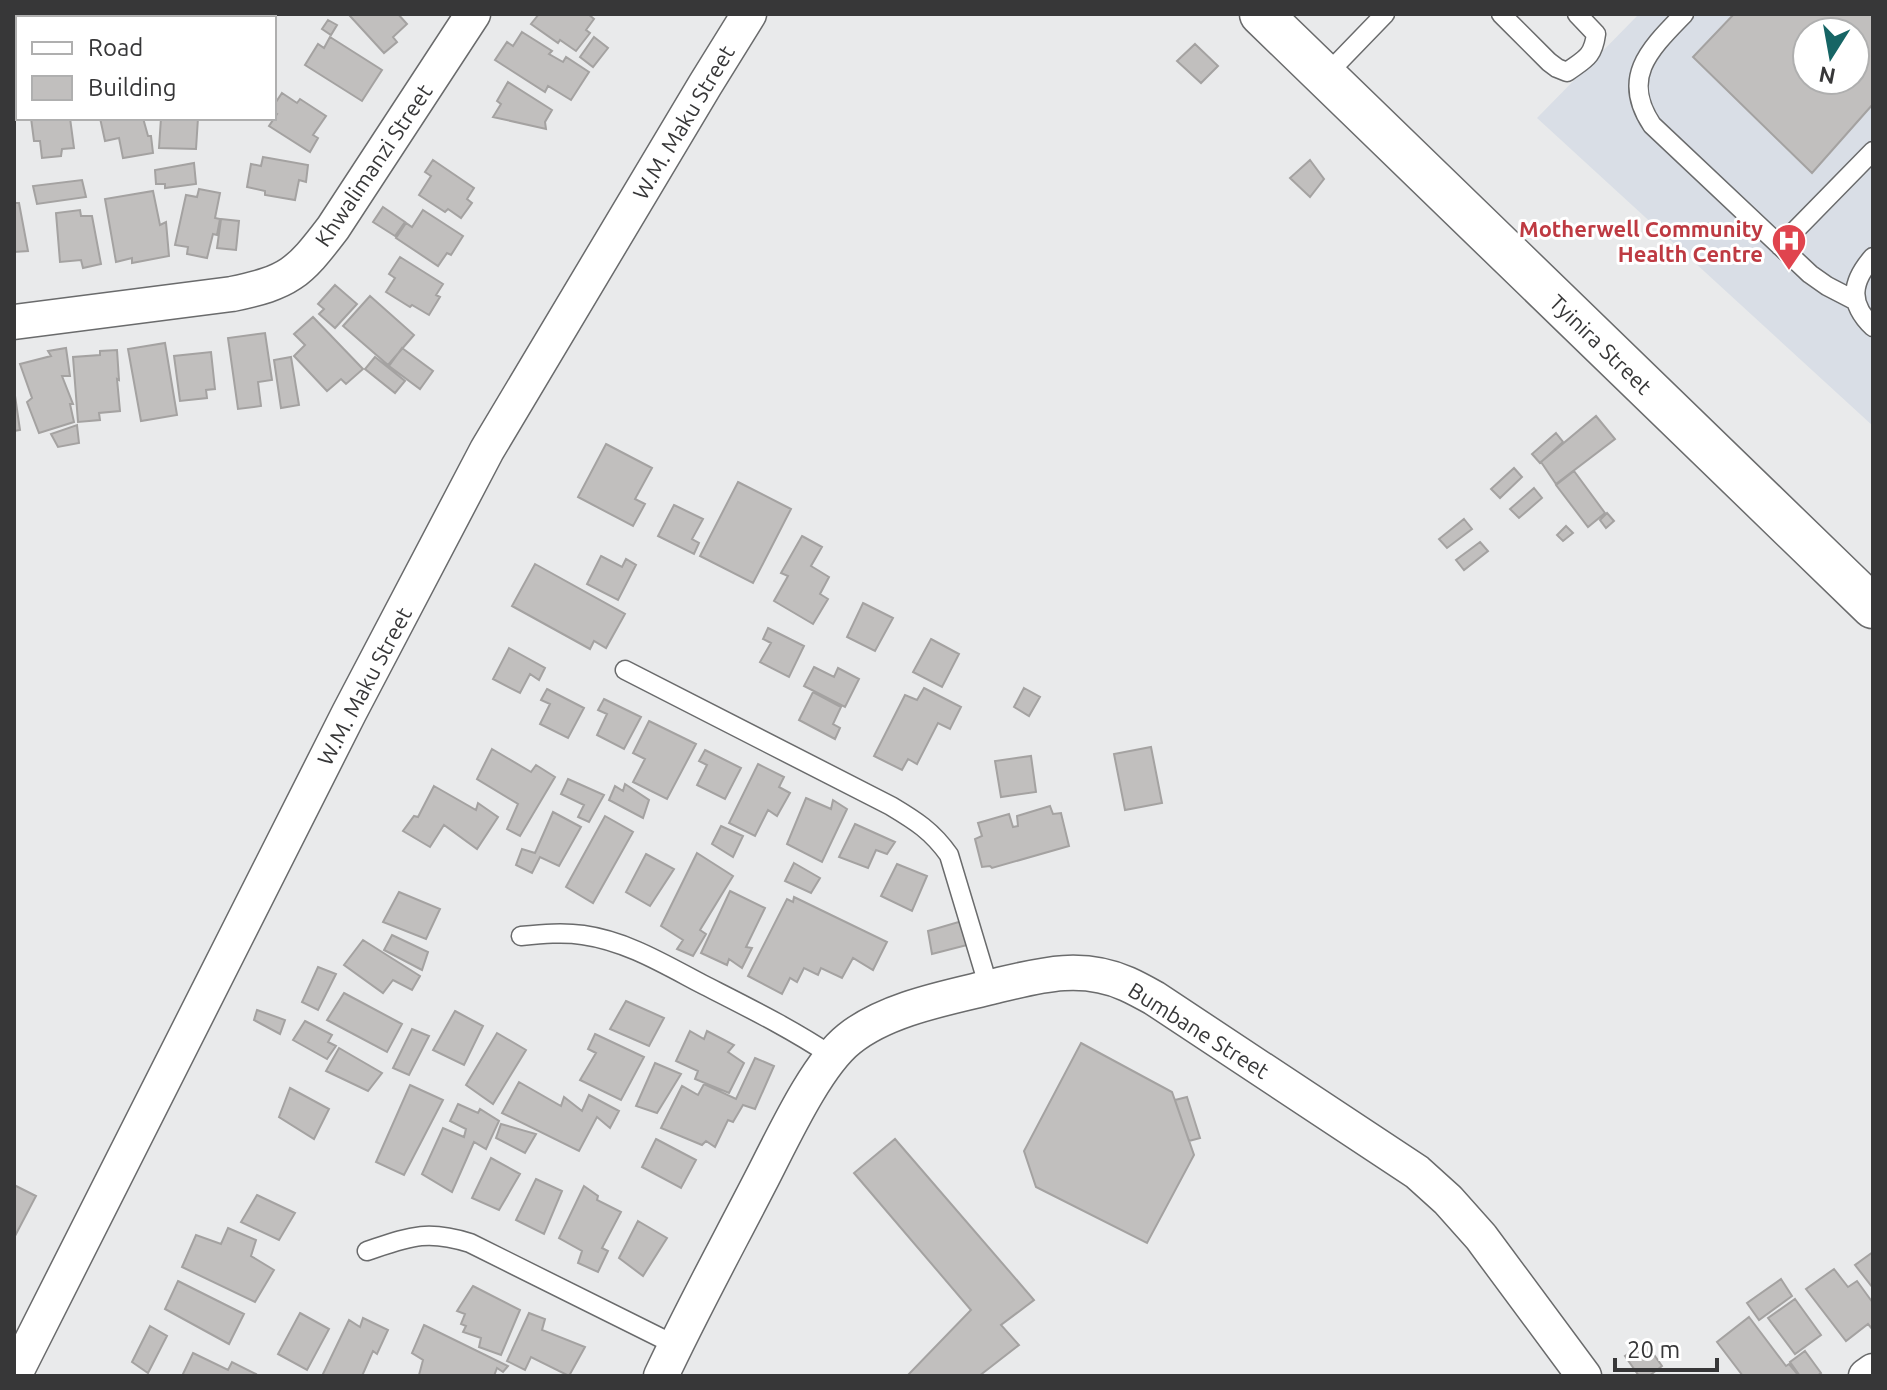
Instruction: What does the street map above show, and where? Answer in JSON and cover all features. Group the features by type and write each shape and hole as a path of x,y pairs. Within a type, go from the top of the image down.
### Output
{"street":[{"name":"Khwalimanzi Street","path":"14,322 232,294 266,287 292,275 333,228 473,14"},
{"name":"W.M. Maku Street","path":"14,1376 342,727 487,450 749,14"},
{"name":"Tyinira Street","path":"1261,14 1863,591"},
{"name":"Bumbane Street","path":"661,1376 808,1093 832,1056 850,1038 877,1022 917,1006 1051,973 1083,973 1126,983 1167,1006 1417,1172 1448,1200 1481,1237 1584,1376"},
{"path":"1866,1376 1873,1371"}],"lane":[{"path":"1325,76 1385,14"},
{"path":"1501,14 1549,62 1567,72 1590,56 1594,46 1596,34 1577,14"},
{"path":"1684,14 1655,44 1645,60 1638,96 1643,110 1652,125 1810,274 1856,301"},
{"path":"1780,246 1873,151"},
{"path":"1873,257 1862,270 1856,286 1859,313 1873,327"},
{"path":"625,670 923,825 949,855 989,988"},
{"path":"521,936 582,935 638,951 776,1021 832,1056"},
{"path":"367,1251 425,1235 447,1236 470,1243 675,1345"}],"shaded area":[{"name":"Motherwell Community Health Centre","path":"1639,14 1873,14 1873,426 1537,118"}],"building":[{"path":"398,14 407,24 393,37 397,42 384,53 350,16"},
{"path":"539,14 588,14 594,19 586,30 590,33 576,51 560,40 558,43 531,24"},
{"path":"1734,14 1873,14 1873,104 1812,173 1693,57"},
{"path":"328,20 337,25 331,35 322,29"},
{"path":"522,32 552,51 549,54 563,62 566,57 589,72 571,100 548,86 545,92 495,60 507,42 513,46"},
{"path":"330,37 382,70 362,101 305,65 318,44 324,48"},
{"path":"594,37 608,48 593,67 580,57"},
{"path":"1195,44 1218,66 1201,83 1177,61"},
{"path":"508,82 552,110 545,122 546,129 493,117 501,104 497,101"},
{"path":"282,93 297,103 300,99 326,116 313,135 318,138 310,152 269,126 276,120 276,102"},
{"path":"31,120 70,120 74,148 62,149 61,156 42,158 40,141 34,141"},
{"path":"100,120 144,120 148,136 151,136 153,153 123,158 119,138 105,141"},
{"path":"161,120 198,120 196,149 159,148"},
{"path":"263,157 308,165 306,182 299,180 295,200 265,195 265,191 247,187 251,164 261,166"},
{"path":"433,160 474,188 467,199 472,203 461,218 448,209 445,212 419,195 431,176 425,172"},
{"path":"1310,160 1324,179 1310,197 1290,178"},
{"path":"194,163 196,184 165,188 165,184 156,184 155,170"},
{"path":"82,180 86,197 37,204 33,186"},
{"path":"199,189 220,193 215,218 220,219 217,235 213,234 207,258 187,254 188,247 175,245 186,195 197,197"},
{"path":"153,191 160,225 166,222 169,256 132,263 132,258 116,262 105,199"},
{"path":"14,203 19,203 28,251 14,252"},
{"path":"383,207 405,222 395,236 373,222"},
{"path":"80,210 81,216 92,216 101,264 83,268 81,260 60,262 56,213"},
{"path":"423,210 463,236 451,255 447,253 438,266 396,238 406,223 412,227"},
{"path":"221,219 239,221 236,250 217,248"},
{"path":"400,257 443,284 436,295 440,297 429,315 386,292 395,278 389,274"},
{"path":"335,285 357,304 335,328 319,314 324,309 318,304"},
{"path":"370,296 414,335 388,365 343,326"},
{"path":"313,317 363,369 346,384 341,379 327,391 294,356 305,345 294,334"},
{"path":"265,333 272,380 258,382 261,406 238,409 228,338"},
{"path":"165,343 177,415 141,421 128,349"},
{"path":"66,348 70,376 62,376 73,404 70,404 74,422 39,433 27,402 32,398 20,364 51,356 48,351"},
{"path":"402,348 433,371 420,389 389,366"},
{"path":"117,350 120,411 99,413 100,420 78,422 73,357"},
{"path":"211,352 215,389 206,390 207,398 180,401 174,356"},
{"path":"291,357 299,405 281,408 274,360"},
{"path":"375,357 405,381 395,393 365,369"},
{"path":"14,389 20,430 14,431"},
{"path":"1596,416 1615,439 1556,484 1541,462"},
{"path":"77,425 79,443 58,447 51,434"},
{"path":"1556,433 1563,442 1540,463 1532,454"},
{"path":"606,444 652,468 635,499 645,504 633,526 578,497"},
{"path":"1514,468 1522,477 1500,498 1491,489"},
{"path":"1574,471 1605,513 1588,527 1556,485"},
{"path":"738,482 791,509 753,583 700,556"},
{"path":"1534,488 1542,498 1519,518 1510,509"},
{"path":"674,505 703,519 692,539 699,543 694,554 658,536"},
{"path":"1607,513 1614,521 1606,528 1600,520"},
{"path":"1464,519 1472,529 1447,548 1439,539"},
{"path":"1566,526 1573,533 1563,541 1557,535"},
{"path":"802,536 822,547 811,566 829,577 820,594 828,599 813,624 774,601 788,576 781,573"},
{"path":"1480,542 1488,551 1464,570 1456,560"},
{"path":"601,556 622,567 626,559 636,565 618,600 587,584"},
{"path":"535,564 625,614 606,648 594,641 590,649 512,606"},
{"path":"863,603 893,618 875,651 847,637"},
{"path":"768,628 804,646 789,677 760,662 771,643 763,639"},
{"path":"931,639 959,654 942,687 913,672"},
{"path":"509,648 545,668 539,680 530,674 520,693 493,679"},
{"path":"814,667 834,677 838,668 859,679 845,707 804,686"},
{"path":"924,688 961,707 950,729 938,723 917,764 908,759 902,770 874,756 905,695 917,700"},
{"path":"1024,688 1040,697 1029,716 1014,707"},
{"path":"547,689 584,708 568,738 540,724 550,704 541,700"},
{"path":"813,692 841,707 833,724 840,728 835,739 799,720"},
{"path":"604,699 641,717 624,749 597,735 607,714 598,710"},
{"path":"649,721 696,744 667,799 633,782 645,759 633,753"},
{"path":"1151,747 1162,803 1125,810 1114,754"},
{"path":"492,749 531,772 536,765 555,777 520,836 507,829 518,804 477,779"},
{"path":"705,750 741,768 725,799 697,785 707,765 699,761"},
{"path":"1031,756 1036,792 1001,797 995,761"},
{"path":"758,764 784,777 779,787 790,793 777,816 768,810 755,836 729,823"},
{"path":"568,779 604,795 589,822 578,817 584,805 561,794"},
{"path":"625,784 649,800 643,818 609,800 615,786 623,791"},
{"path":"434,786 476,810 478,803 498,817 477,849 444,825 430,847 403,831 414,816 418,817"},
{"path":"806,798 831,809 833,800 847,809 822,862 787,844"},
{"path":"1050,806 1053,814 1061,813 1069,846 992,868 982,867 975,839 982,836 978,823 1009,814 1013,827 1018,826 1017,816"},
{"path":"553,812 581,827 559,866 540,857 532,873 516,865 522,849 535,853"},
{"path":"605,816 633,832 593,903 566,887"},
{"path":"855,824 895,842 887,854 876,850 868,868 839,857"},
{"path":"721,826 743,836 733,857 712,844"},
{"path":"697,853 733,876 700,930 706,934 693,956 677,949 683,940 661,926"},
{"path":"646,854 674,869 650,906 626,892"},
{"path":"794,863 820,878 811,893 785,881"},
{"path":"897,864 927,876 912,911 881,896"},
{"path":"730,891 765,908 746,947 752,948 742,968 729,959 727,965 701,953"},
{"path":"399,892 440,909 426,939 383,922"},
{"path":"794,897 887,942 873,970 853,958 842,978 821,968 818,975 804,968 797,982 790,978 782,994 748,976 787,899 793,902"},
{"path":"962,921 967,945 932,954 928,931"},
{"path":"392,935 428,952 422,970 384,950"},
{"path":"363,940 420,976 412,990 393,980 383,993 344,965"},
{"path":"318,967 336,974 318,1010 302,1002"},
{"path":"344,993 402,1024 387,1052 327,1020"},
{"path":"626,1001 664,1018 649,1046 610,1029"},
{"path":"257,1010 285,1020 280,1034 254,1020"},
{"path":"455,1011 483,1026 464,1065 433,1050"},
{"path":"305,1021 332,1035 328,1042 336,1046 327,1059 293,1040"},
{"path":"412,1029 429,1036 409,1075 393,1068"},
{"path":"690,1031 704,1039 707,1031 734,1045 728,1052 744,1063 729,1093 695,1079 698,1071 676,1061"},
{"path":"497,1033 526,1050 493,1104 466,1085"},
{"path":"595,1034 644,1057 621,1100 580,1080 596,1053 588,1049"},
{"path":"1081,1043 1172,1092 1194,1155 1147,1243 1036,1187 1024,1151"},
{"path":"339,1048 382,1073 368,1091 326,1071"},
{"path":"755,1058 774,1066 755,1109 743,1105 733,1122 728,1120 715,1147 706,1141 702,1145 661,1128 682,1086 698,1095 704,1084 736,1099"},
{"path":"655,1063 681,1074 657,1113 636,1106"},
{"path":"519,1082 561,1106 564,1097 582,1111 589,1095 619,1111 610,1128 597,1117 579,1151 502,1113"},
{"path":"410,1085 443,1100 404,1175 376,1162"},
{"path":"290,1088 329,1109 314,1139 279,1117"},
{"path":"1187,1097 1200,1138 1189,1141 1175,1100"},
{"path":"458,1104 478,1113 480,1109 499,1121 486,1149 474,1142 452,1192 422,1174 443,1128 464,1137 466,1129 450,1121"},
{"path":"501,1124 536,1134 525,1153 496,1138"},
{"path":"656,1139 696,1160 681,1188 642,1167"},
{"path":"895,1139 1034,1300 1001,1325 1019,1345 979,1376 907,1376 971,1310 854,1173"},
{"path":"491,1158 520,1174 499,1210 472,1198"},
{"path":"536,1179 562,1191 544,1234 516,1220"},
{"path":"14,1185 36,1196 15,1236 14,1236"},
{"path":"584,1186 598,1196 597,1200 621,1212 602,1248 608,1251 598,1272 578,1263 582,1251 559,1238"},
{"path":"257,1195 295,1213 279,1240 241,1222"},
{"path":"638,1221 667,1238 643,1276 619,1258"},
{"path":"228,1228 256,1240 251,1256 274,1270 255,1302 182,1267 196,1235 221,1244"},
{"path":"1873,1252 1873,1288 1855,1265"},
{"path":"1834,1269 1848,1287 1857,1281 1873,1303 1873,1330 1868,1324 1846,1341 1806,1289"},
{"path":"1781,1279 1792,1296 1759,1320 1747,1303"},
{"path":"178,1281 244,1314 229,1344 165,1309"},
{"path":"473,1286 520,1310 501,1355 479,1347 481,1338 463,1332 466,1326 461,1324 465,1314 457,1311"},
{"path":"1795,1299 1821,1335 1795,1354 1768,1318"},
{"path":"300,1313 329,1329 307,1370 278,1354"},
{"path":"529,1313 545,1319 542,1330 585,1347 569,1376 531,1357 525,1370 507,1361"},
{"path":"1749,1317 1786,1366 1789,1364 1799,1376 1743,1376 1717,1342"},
{"path":"363,1318 388,1330 377,1354 373,1351 362,1376 322,1376 349,1320 360,1327"},
{"path":"424,1325 508,1366 503,1372 497,1368 494,1376 421,1376 423,1360 412,1353"},
{"path":"150,1326 167,1336 148,1373 132,1362"},
{"path":"1645,1342 1662,1366 1649,1376 1639,1376 1625,1356"},
{"path":"1805,1351 1821,1373 1817,1376 1800,1376 1790,1362"},
{"path":"193,1353 228,1370 232,1362 256,1374 182,1376"}],"place":[{"name":"Motherwell Community Health Centre","path":"1789,272"}]}
